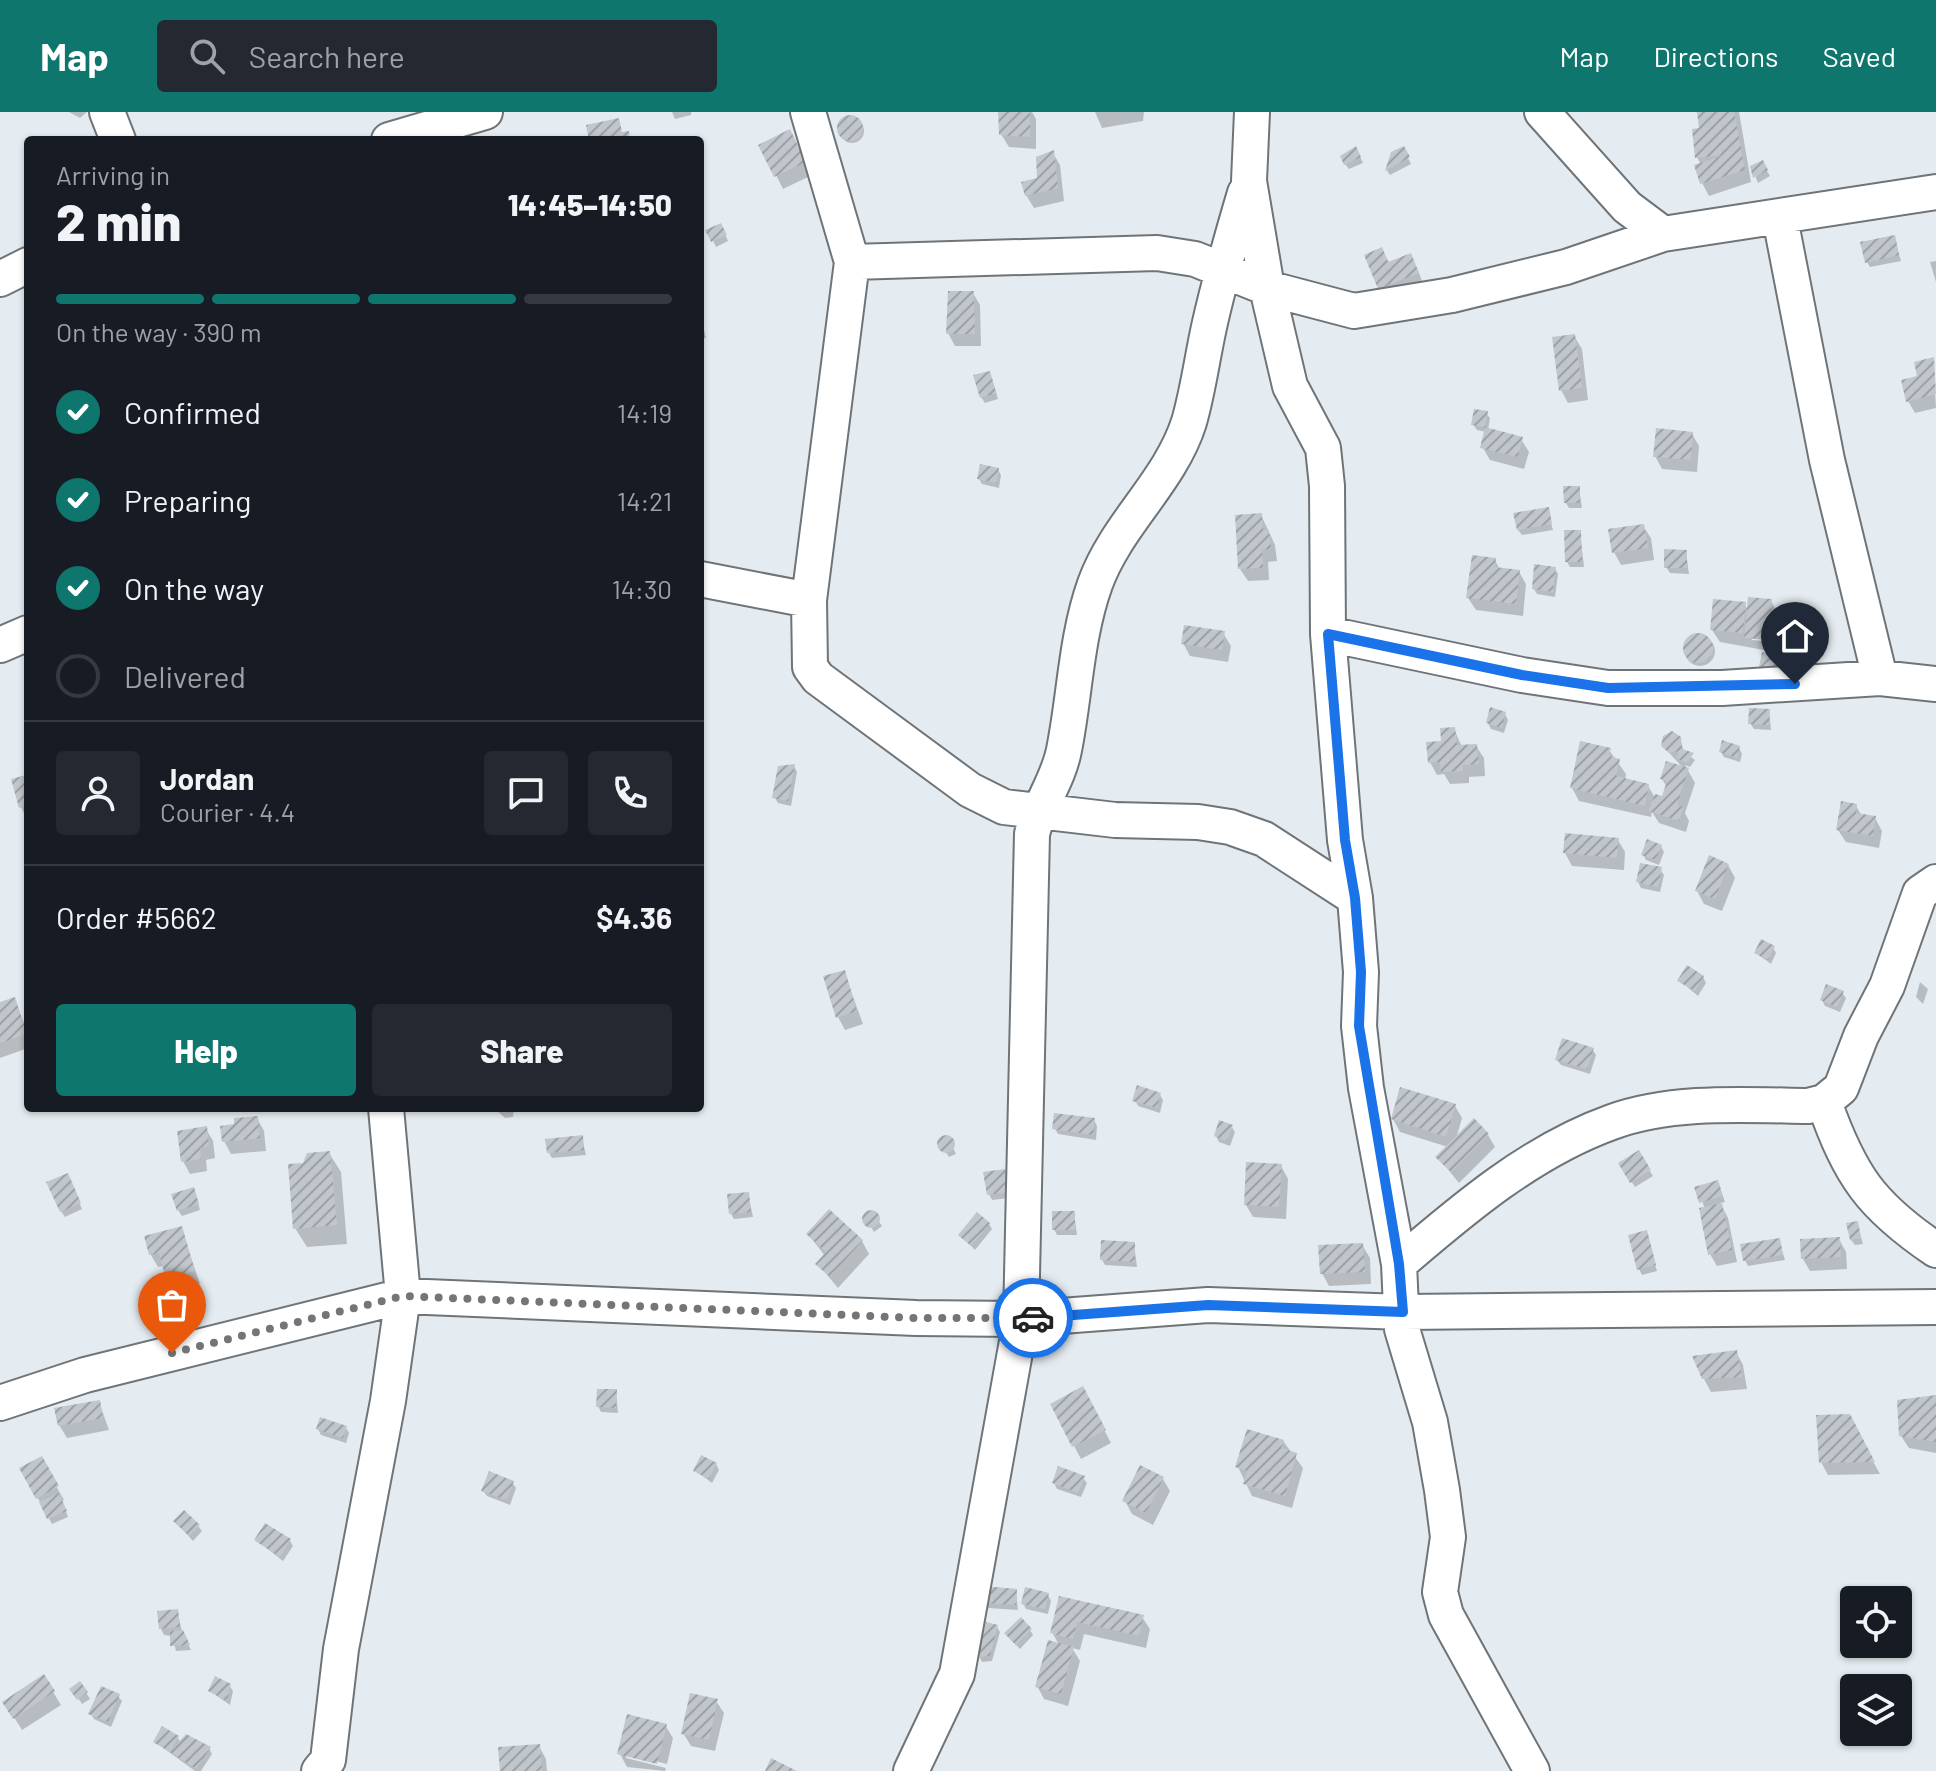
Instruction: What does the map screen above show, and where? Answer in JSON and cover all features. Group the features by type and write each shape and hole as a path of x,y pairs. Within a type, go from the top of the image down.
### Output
{"street":[{"path":"107,112 116,136"},
{"path":"403,136 485,112"},
{"path":"808,112 852,262 809,600 810,667 827,688 970,790 1004,807 1230,827 1264,839 1355,898"},
{"path":"1252,112 1249,181 1267,288 1290,386 1323,448 1327,486 1328,634 1345,840 1355,898 1361,972 1359,1026 1399,1264 1402,1329 1430,1422 1442,1490 1448,1537 1440,1592 1446,1615 1532,1771"},
{"path":"1542,112 1627,207 1663,234"},
{"path":"911,1771 957,1674 1021,1319 1031,852 1037,812 1054,784 1064,751 1085,619 1095,583 1109,555 1157,484 1188,425 1222,269 1249,181"},
{"path":"852,262 1157,253 1195,259 1267,288 1354,311 1452,295 1566,267 1663,234 1936,192"},
{"path":"1780,218 1827,460 1880,678"},
{"path":"0,279 24,267"},
{"path":"704,580 809,600"},
{"path":"1328,634 1522,675 1608,688 1722,688 1880,678 1936,684"},
{"path":"0,645 24,635"},
{"path":"1399,1264 1509,1176 1561,1145 1614,1121 1670,1109 1808,1106 1824,1102 1841,1088 1861,1036 1887,986 1920,893 1936,882"},
{"path":"1824,1102 1842,1155 1866,1189 1903,1228 1936,1250"},
{"path":"319,1771 328,1760 341,1649 388,1401 403,1296 386,1112"},
{"path":"0,1403 85,1375 403,1296 916,1318 1021,1319 1208,1305 1403,1312 1936,1307"}],"building":[{"path":"998,112 1030,112 1030,137 999,135"},
{"path":"1697,112 1734,112 1745,170 1700,184 1694,165 1725,155 1695,158 1692,129 1699,128"},
{"path":"850,115 859,119 863,128 859,137 850,141 841,137 837,128 841,119"},
{"path":"619,118 622,132 629,131 630,136 588,136 586,125"},
{"path":"790,129 806,162 774,177 758,145"},
{"path":"1356,146 1361,157 1344,165 1340,156"},
{"path":"1404,146 1410,157 1385,171 1391,152"},
{"path":"1054,150 1058,188 1025,196 1021,182 1037,178 1036,157"},
{"path":"1763,160 1768,170 1753,178 1750,166"},
{"path":"721,223 727,235 711,242 705,230"},
{"path":"1895,235 1899,255 1865,263 1860,242"},
{"path":"1382,247 1388,262 1411,253 1419,273 1378,289 1364,255"},
{"path":"948,291 974,291 975,334 946,334"},
{"path":"1575,334 1582,388 1559,391 1552,337"},
{"path":"1934,357 1936,394 1906,402 1901,380 1917,376 1914,362"},
{"path":"990,371 996,393 980,398 973,375"},
{"path":"1474,409 1488,411 1485,427 1471,425"},
{"path":"1485,427 1523,437 1518,457 1480,448"},
{"path":"1656,428 1693,432 1691,460 1653,457"},
{"path":"980,464 999,468 997,483 977,479"},
{"path":"1563,486 1580,486 1580,503 1564,503"},
{"path":"1549,507 1552,524 1517,530 1513,513"},
{"path":"1262,513 1263,530 1269,530 1271,549 1262,550 1263,568 1238,569 1235,515"},
{"path":"1644,524 1648,548 1612,553 1608,529"},
{"path":"1564,530 1581,530 1582,562 1565,562"},
{"path":"1664,549 1687,550 1687,568 1664,568"},
{"path":"1472,555 1496,558 1495,567 1520,570 1516,604 1466,598"},
{"path":"1534,564 1556,567 1553,592 1532,589"},
{"path":"1748,597 1772,599 1769,640 1744,638"},
{"path":"1713,599 1746,602 1743,633 1710,630"},
{"path":"1184,625 1225,631 1222,650 1181,644"},
{"path":"1698,633 1709,637 1713,648 1709,659 1698,663 1687,659 1683,648 1687,637"},
{"path":"1762,652 1783,657 1780,671 1759,667"},
{"path":"1490,707 1506,712 1502,728 1486,723"},
{"path":"1749,708 1770,709 1769,725 1748,724"},
{"path":"1455,727 1457,745 1477,744 1479,764 1463,765 1463,771 1441,772 1440,762 1428,763 1426,742 1441,741 1440,728"},
{"path":"1672,731 1681,737 1682,749 1694,753 1687,763 1676,758 1678,751 1669,753 1661,746 1663,736"},
{"path":"1722,740 1740,746 1737,758 1719,752"},
{"path":"1580,741 1611,748 1609,756 1620,759 1616,776 1649,784 1645,806 1570,788"},
{"path":"1666,761 1689,768 1677,805 1683,807 1679,821 1649,811 1655,794 1662,796 1667,781 1660,779"},
{"path":"795,764 788,801 772,798 778,766"},
{"path":"24,776 24,806 19,808 11,779"},
{"path":"1841,801 1857,804 1856,813 1876,816 1873,836 1836,830"},
{"path":"1565,833 1619,838 1617,858 1563,853"},
{"path":"1647,839 1662,845 1656,860 1641,855"},
{"path":"1709,855 1729,864 1715,899 1695,891"},
{"path":"1640,863 1662,867 1658,887 1636,882"},
{"path":"1761,939 1775,946 1768,960 1754,953"},
{"path":"1687,965 1704,976 1695,991 1677,981"},
{"path":"845,970 857,1011 836,1018 823,976"},
{"path":"1826,984 1844,991 1837,1007 1820,1000"},
{"path":"15,997 24,1035 0,1043 0,1002"},
{"path":"1562,1038 1594,1048 1587,1069 1555,1060"},
{"path":"1137,1085 1161,1093 1157,1108 1132,1101"},
{"path":"1400,1087 1456,1104 1446,1137 1391,1119"},
{"path":"1054,1113 1095,1118 1093,1135 1052,1129"},
{"path":"258,1116 260,1138 222,1142 220,1126 234,1124 234,1118"},
{"path":"1474,1118 1489,1134 1451,1172 1435,1157"},
{"path":"1219,1120 1233,1125 1227,1141 1214,1136"},
{"path":"207,1126 209,1146 200,1148 201,1159 181,1162 177,1131"},
{"path":"583,1135 584,1150 547,1153 545,1139"},
{"path":"946,1135 955,1144 946,1153 937,1144"},
{"path":"1639,1150 1651,1170 1630,1183 1618,1163"},
{"path":"330,1151 337,1225 293,1229 288,1164 303,1163 307,1153"},
{"path":"1246,1162 1282,1164 1279,1207 1244,1205"},
{"path":"1005,1169 1008,1192 987,1195 983,1172"},
{"path":"68,1173 81,1203 60,1212 46,1182"},
{"path":"1718,1180 1723,1196 1699,1203 1694,1187"},
{"path":"194,1187 199,1204 177,1211 171,1194"},
{"path":"749,1192 751,1212 729,1214 727,1194"},
{"path":"1722,1203 1732,1250 1708,1255 1699,1208"},
{"path":"829,1209 863,1240 830,1277 815,1264 826,1252 806,1234"},
{"path":"871,1210 880,1219 871,1228 862,1219"},
{"path":"1052,1211 1075,1211 1075,1230 1052,1230"},
{"path":"977,1212 990,1223 971,1246 958,1235"},
{"path":"1858,1221 1861,1238 1850,1240 1846,1223"},
{"path":"182,1226 195,1271 166,1279 159,1253 149,1255 144,1236"},
{"path":"1647,1230 1656,1265 1637,1270 1628,1235"},
{"path":"1840,1237 1841,1257 1801,1259 1800,1239"},
{"path":"1780,1238 1783,1255 1743,1261 1740,1244"},
{"path":"1101,1240 1135,1242 1135,1262 1100,1260"},
{"path":"1363,1243 1365,1272 1320,1274 1318,1245"},
{"path":"1737,1350 1742,1377 1702,1379 1692,1356"},
{"path":"1083,1386 1106,1430 1072,1447 1050,1404"},
{"path":"597,1389 617,1389 616,1408 596,1407"},
{"path":"1936,1395 1936,1442 1899,1436 1897,1400"},
{"path":"100,1400 103,1418 58,1426 54,1408"},
{"path":"1850,1414 1875,1462 1819,1463 1816,1415"},
{"path":"320,1417 347,1426 343,1438 316,1429"},
{"path":"1247,1429 1284,1440 1281,1448 1297,1453 1285,1496 1243,1484 1247,1471 1235,1467"},
{"path":"701,1455 717,1463 709,1479 693,1471"},
{"path":"42,1456 59,1486 36,1499 19,1468"},
{"path":"1140,1465 1164,1477 1146,1513 1122,1501"},
{"path":"1058,1466 1085,1476 1078,1493 1052,1483"},
{"path":"489,1471 514,1481 507,1500 481,1491"},
{"path":"59,1493 67,1511 47,1519 39,1502"},
{"path":"184,1510 200,1525 189,1536 173,1521"},
{"path":"265,1523 291,1539 280,1557 254,1540"},
{"path":"984,1586 1017,1589 1016,1605 983,1603"},
{"path":"1025,1587 1049,1593 1045,1609 1021,1604"},
{"path":"1059,1596 1144,1615 1139,1636 1077,1622 1073,1639 1050,1633"},
{"path":"178,1609 180,1627 159,1629 157,1611"},
{"path":"1021,1617 1032,1629 1016,1645 1004,1633"},
{"path":"986,1622 998,1625 990,1656 977,1657"},
{"path":"183,1630 190,1645 170,1646 170,1631"},
{"path":"1048,1640 1074,1647 1061,1694 1035,1687"},
{"path":"44,1674 55,1691 13,1719 2,1702"},
{"path":"215,1676 231,1684 227,1701 208,1691"},
{"path":"80,1681 88,1692 77,1700 69,1689"},
{"path":"101,1686 120,1694 108,1722 88,1714"},
{"path":"690,1693 718,1699 709,1740 681,1734"},
{"path":"627,1714 667,1724 657,1764 617,1754"},
{"path":"162,1726 179,1736 170,1752 153,1742"},
{"path":"186,1734 211,1747 196,1769 170,1752"},
{"path":"540,1744 542,1771 500,1771 498,1747"},
{"path":"771,1758 797,1771 765,1771"}],"way so far":[{"path":"172,1353 403,1296 916,1318 1033,1318"}],"route":[{"path":"1033,1318 1208,1305 1403,1312 1399,1264 1366,1088 1359,1026 1361,972 1355,898 1345,840 1328,634 1522,675 1608,688 1722,688 1795,684"}]}
